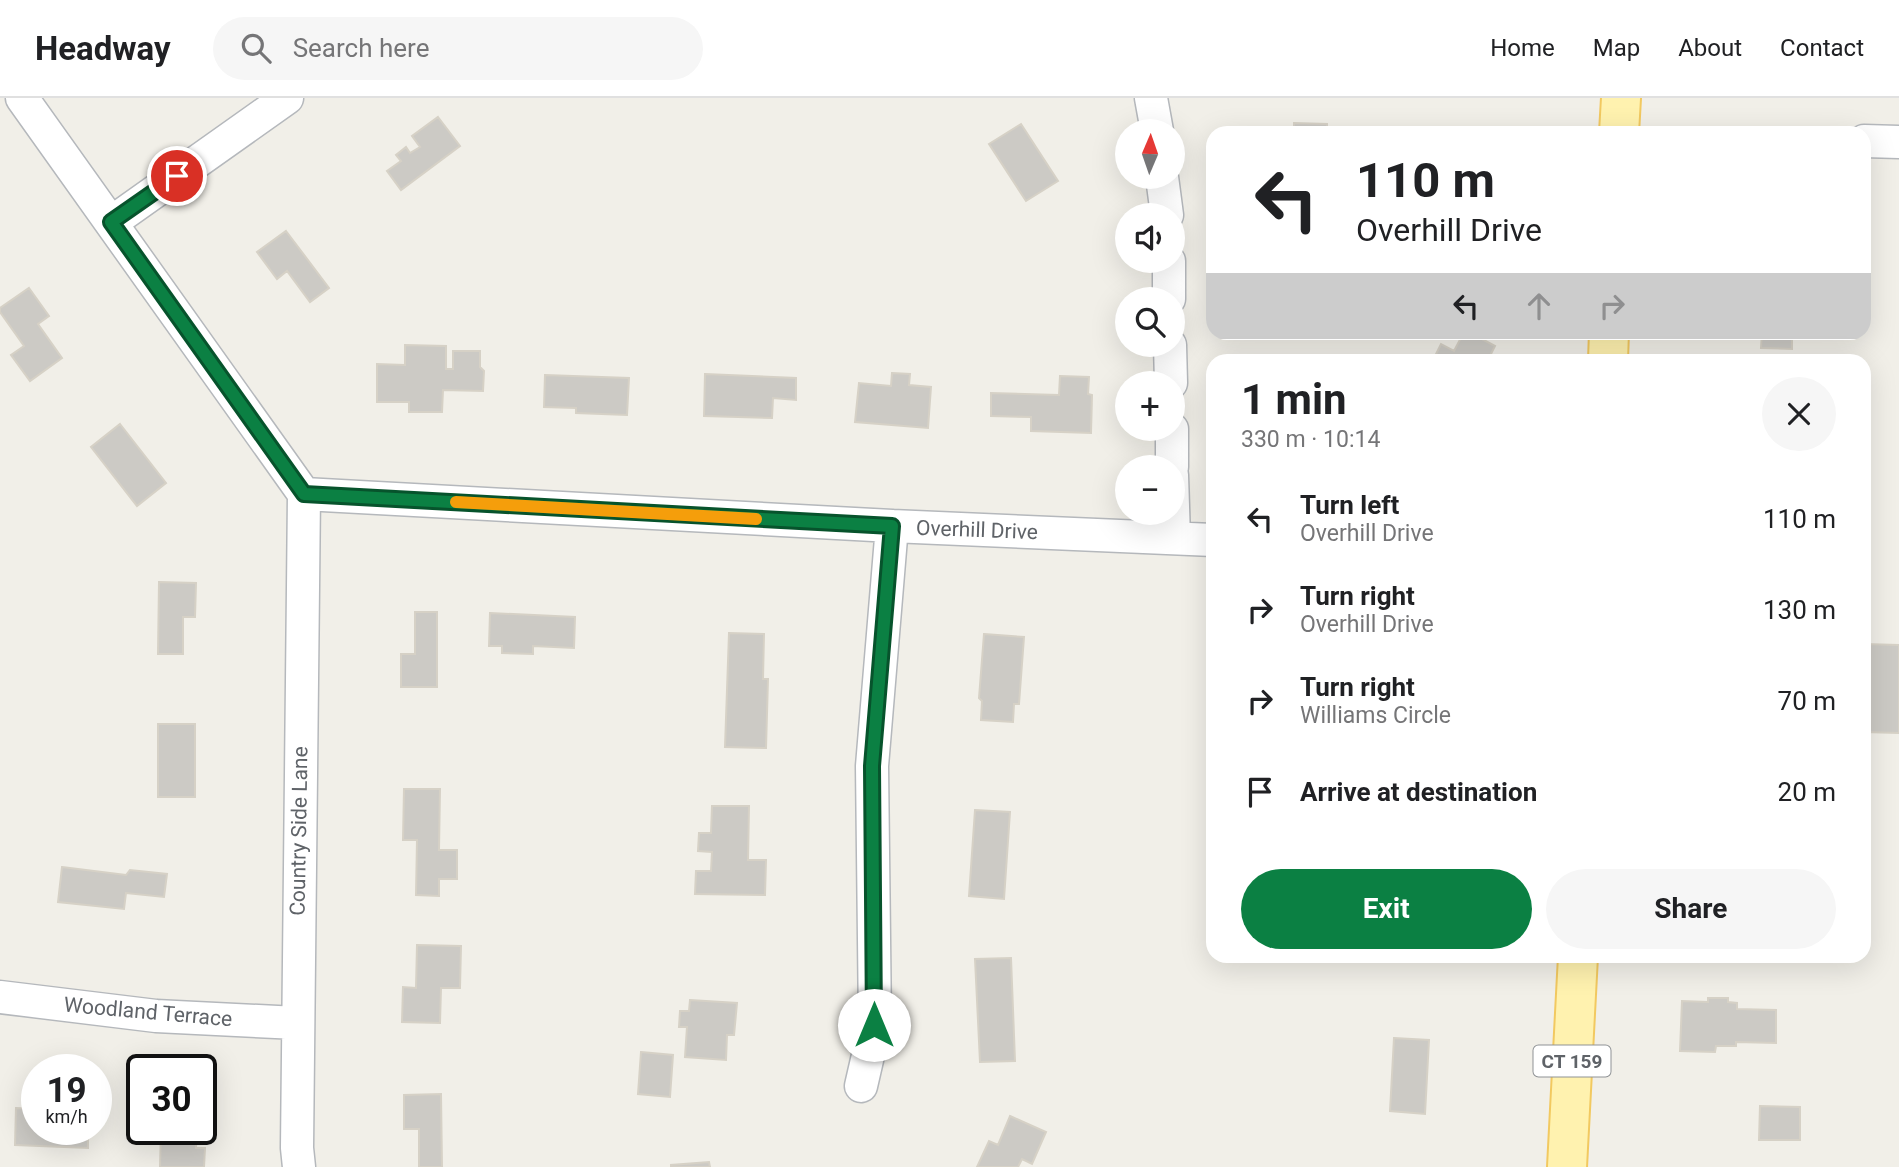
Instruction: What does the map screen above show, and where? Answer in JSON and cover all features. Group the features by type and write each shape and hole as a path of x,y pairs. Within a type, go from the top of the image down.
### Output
{"main road":[{"path":"1619,126 1621,98"},
{"name":"CT 159","path":"1567,1167 1578,963"}],"street":[{"path":"22,98 304,494"},
{"path":"111,222 287,98"},
{"path":"1151,98 1155,119"},
{"path":"1871,141 1899,142"},
{"name":"Overhill Drive","path":"304,494 892,526 1206,540"},
{"name":"Country Side Lane","path":"299,1167 297,1023 304,494"},
{"path":"1174,525 1174,538"},
{"path":"860,1086 874,1025 872,766 892,526"},
{"name":"Woodland Terrace","path":"0,997 156,1016 297,1023"}],"building":[{"path":"438,117 460,146 401,190 387,171 401,161 396,155 406,147 410,153 420,147 412,136"},
{"path":"1294,123 1327,124 1327,126 1294,126"},
{"path":"1021,124 1058,181 1026,201 989,144"},
{"path":"286,231 329,288 310,302 287,271 277,279 257,252"},
{"path":"29,288 49,316 38,324 62,358 30,381 11,355 24,346 0,312 0,308"},
{"path":"1460,340 1484,340 1495,346 1491,354 1436,354 1441,344 1454,351"},
{"path":"1762,340 1792,340 1792,349 1761,348"},
{"path":"405,345 446,346 446,369 453,369 453,351 480,351 480,367 484,371 483,391 443,390 442,412 409,412 409,402 377,402 377,364 405,365"},
{"path":"892,373 910,374 909,385 931,387 928,428 855,422 859,383 891,386"},
{"path":"705,374 796,378 796,400 773,398 772,418 704,416"},
{"path":"545,375 629,378 627,415 576,413 576,408 544,407"},
{"path":"1060,376 1089,377 1088,394 1092,395 1091,433 1031,431 1031,417 991,416 991,393 1059,395"},
{"path":"120,424 166,483 137,506 91,447"},
{"path":"159,582 196,583 195,617 183,617 183,654 158,654"},
{"path":"415,612 437,612 437,687 401,687 401,654 415,654"},
{"path":"490,613 575,617 574,648 533,646 533,654 502,653 502,646 489,646"},
{"path":"729,633 764,634 763,679 768,679 766,748 725,747"},
{"path":"984,634 1024,637 1019,704 1014,704 1013,722 981,720 982,701 979,698"},
{"path":"1871,644 1899,645 1899,733 1871,732"},
{"path":"158,724 195,724 195,797 158,797"},
{"path":"404,789 440,789 439,850 457,850 457,879 439,879 439,896 416,895 417,840 403,840"},
{"path":"712,806 749,806 748,860 766,860 765,895 695,894 696,871 711,871 712,852 698,851 699,833 711,833"},
{"path":"975,810 1010,812 1004,899 969,896"},
{"path":"62,867 126,875 130,870 167,874 164,897 126,893 124,909 58,902"},
{"path":"417,945 461,946 460,988 441,988 440,1023 402,1022 403,987 416,988"},
{"path":"1011,958 1015,1061 980,1062 975,959"},
{"path":"1708,998 1728,998 1728,1002 1737,1003 1737,1009 1776,1010 1776,1043 1736,1042 1736,1046 1716,1046 1715,1052 1680,1051 1682,1001 1708,1002"},
{"path":"690,1000 737,1003 734,1035 727,1035 726,1060 685,1057 687,1027 679,1027 680,1011 689,1011"},
{"path":"1394,1038 1429,1040 1425,1114 1390,1111"},
{"path":"641,1052 673,1055 670,1097 638,1094"},
{"path":"441,1094 442,1167 419,1167 419,1129 404,1129 404,1095"},
{"path":"1760,1106 1800,1107 1800,1140 1759,1140"},
{"path":"16,1108 21,1108 21,1145 88,1145 88,1148 15,1145"},
{"path":"1010,1116 1046,1132 1032,1164 1022,1159 1018,1167 977,1167 989,1141 998,1145"},
{"path":"161,1145 196,1145 196,1148 205,1148 204,1167 160,1167"},
{"path":"709,1162 710,1167 671,1167 671,1165"}],"slow traffic":[{"path":"456,502 756,519"}],"route":[{"path":"177,176 111,222 304,494 892,526 872,766 874,1025"}]}
